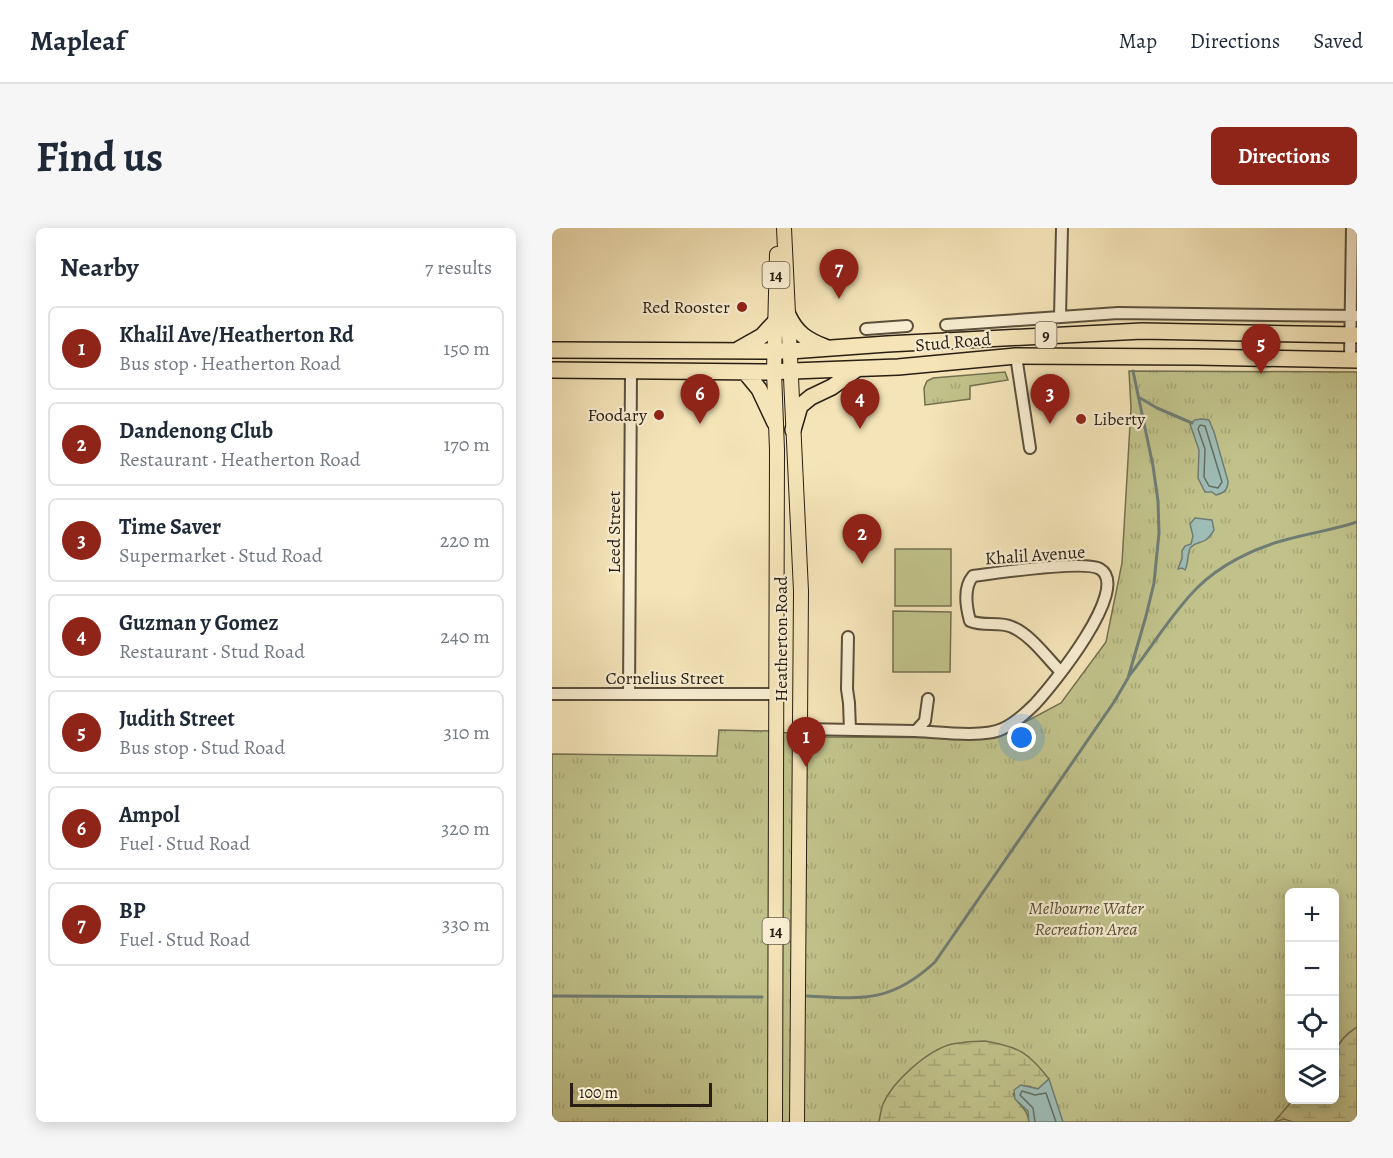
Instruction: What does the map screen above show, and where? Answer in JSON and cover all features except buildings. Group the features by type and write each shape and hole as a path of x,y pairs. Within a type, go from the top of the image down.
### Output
{"highway":[{"path":"736,350 762,336 781,319 811,342 827,348"},
{"name":"Stud Road","path":"552,350 782,351 1142,331 1354,335"},
{"name":"Stud Road","path":"552,370 774,372 857,369 1016,356 1354,360"},
{"path":"793,430 800,406 857,369"},
{"path":"745,372 759,389 775,423"}],"main road":[{"name":"Heatherton Road","path":"782,228 782,351 790,371 801,591 797,1122"},
{"name":"Heatherton Road","path":"775,1122 777,450 774,372 782,351"},
{"path":"777,694 800,694"},
{"path":"777,728 800,729"}],"street":[{"path":"1060,317 1062,228"},
{"path":"1352,228 1354,360"},
{"name":"Stud Road","path":"945,325 1118,313 1354,316"},
{"path":"866,328 907,326"},
{"path":"886,327 887,344"},
{"path":"1016,356 1030,448"},
{"name":"Leed Street","path":"629,694 631,370"},
{"name":"Khalil Avenue","path":"800,729 987,733 1002,729 1034,704 1061,672 1100,615 1107,592 1108,582 1105,573 1099,568 1078,566 973,576 968,582 966,597 970,621 1013,627 1029,639 1061,672"},
{"path":"848,638 849,730"},
{"name":"Cornelius Street","path":"552,694 777,694"},
{"path":"916,731 926,721 928,699"}],"green space":[{"name":"Melbourne Water Recreation Area","path":"1129,371 1357,372 1357,1122 552,1122 552,754 717,756 719,730 769,731 826,737 995,738 1061,703 1106,642 1122,563 1131,408"},
{"path":"1005,372 1008,380 970,386 970,399 925,405 924,388 927,381 933,378"},
{"path":"895,549 951,549 951,606 895,606"},
{"path":"893,611 951,612 950,672 893,672"},
{"path":"1357,1027 1357,1122 1293,1122 1284,1119 1274,1122 1290,1104 1339,1104 1339,1044"},
{"path":"985,1041 1022,1052 1049,1079 1038,1089 1027,1086 1013,1094 1027,1113 1029,1122 879,1122 882,1106 888,1095 903,1076 922,1060 952,1044"}],"water":[{"path":"1201,419 1209,420 1228,481 1225,491 1216,495 1212,492 1205,492 1198,478 1199,450 1190,424"},
{"path":"1195,518 1212,520 1214,530 1207,539 1191,547 1185,570 1178,569 1182,551 1185,546 1191,544 1193,536 1190,524"},
{"path":"1049,1079 1063,1122 1029,1122 1028,1111 1015,1099 1014,1090 1021,1085 1038,1089"}],"waterway":[{"path":"807,996 844,998 875,996 904,985 935,962 1114,702 1128,678 1154,583 1159,533 1158,501 1153,466 1133,371"},
{"path":"1140,398 1192,423"},
{"path":"1129,676 1179,609 1197,588 1216,572 1238,558 1273,543 1357,522"},
{"path":"552,996 762,997"}],"place":[{"name":"BP","path":"839,299"},
{"name":"Red Rooster","path":"742,307"},
{"name":"Judith Street","path":"1261,374"},
{"name":"Foodary","path":"659,415"},
{"name":"Liberty","path":"1081,419"},
{"name":"Ampol","path":"700,424"},
{"name":"Time Saver","path":"1050,424"},
{"name":"Guzman y Gomez","path":"860,429"},
{"name":"Dandenong Club","path":"862,564"},
{"name":"Khalil Ave/Heatherton Rd","path":"806,767"}]}
